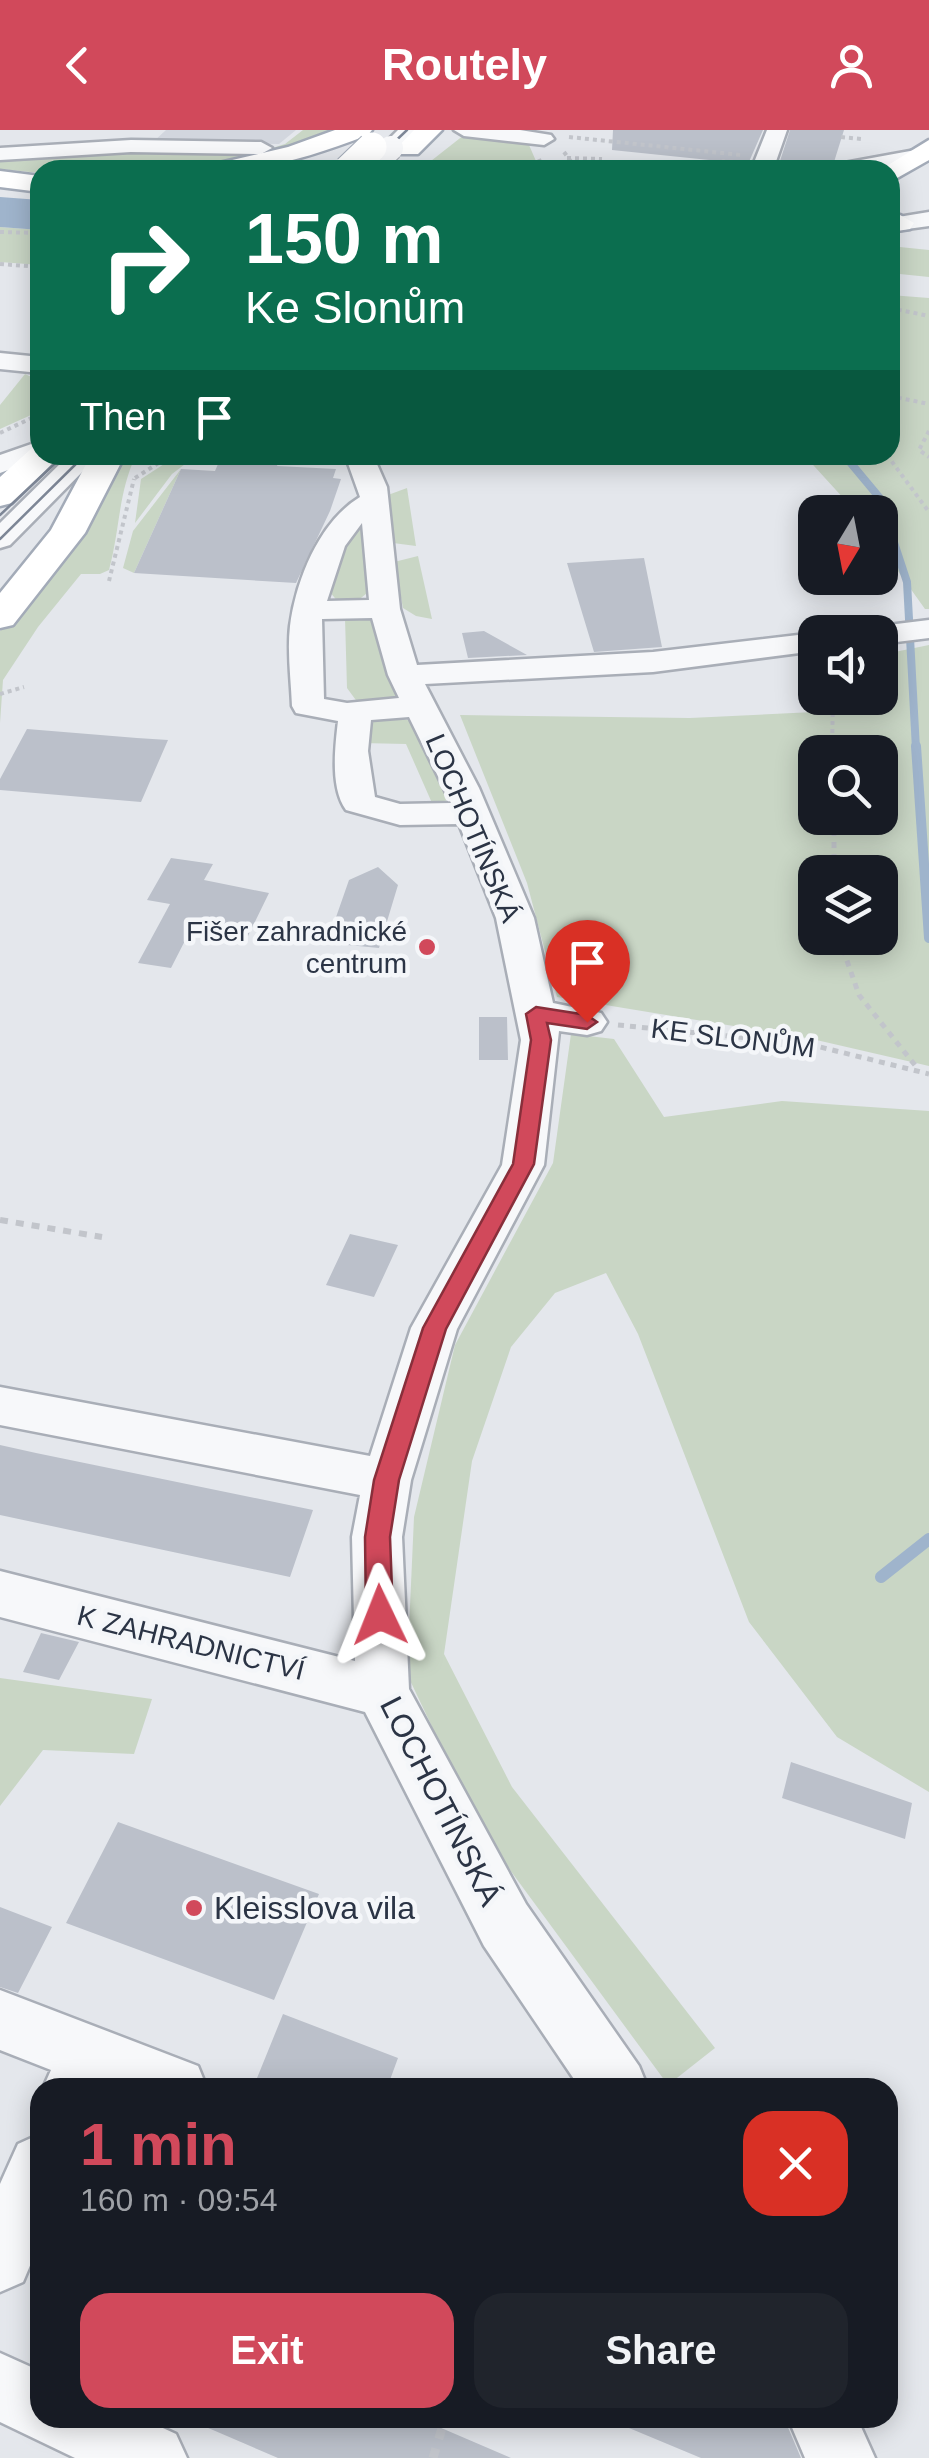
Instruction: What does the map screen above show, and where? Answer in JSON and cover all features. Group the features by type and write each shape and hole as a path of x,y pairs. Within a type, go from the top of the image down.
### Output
{"main road":[{"path":"367,160 430,130"},
{"path":"266,160 296,153 390,148"},
{"path":"900,164 926,157"},
{"path":"900,181 926,157"},
{"path":"0,177 30,180"},
{"path":"0,189 30,193"},
{"path":"0,475 30,457"},
{"path":"0,496 30,463"},
{"path":"0,556 90,465"},
{"path":"0,617 67,533 127,467"}],"street":[{"path":"131,146 148,130"},
{"path":"464,130 554,147"},
{"path":"766,160 777,130"},
{"path":"0,154 255,139"},
{"path":"900,222 929,219"},
{"path":"0,362 30,364"},
{"path":"0,465 30,455"},
{"path":"0,515 53,465"},
{"path":"0,538 75,465"},
{"name":"LOCHOTÍNSKÁ","path":"362,465 374,500 385,609 411,690 472,812 515,918 541,1040 524,1164 434,1328 387,1480 377,1537 382,1692 505,1925 610,2078"},
{"path":"374,500 350,512 340,526 309,610 305,628 308,706 327,712 356,712 411,690 798,644"},
{"path":"309,610 385,609"},
{"path":"898,632 929,628"},
{"path":"356,712 352,752 358,802 376,812 419,816 472,812"},
{"path":"536,1014 587,1022"},
{"path":"0,1406 387,1480"},
{"name":"K ZAHRADNICTVÍ","path":"0,1594 382,1692"},
{"path":"0,2020 82,2071 121,2078"},
{"path":"0,2259 30,2189"},
{"path":"87,2428 152,2458"},
{"path":"826,2428 840,2458"}],"path":[{"path":"842,138 862,139"},
{"path":"554,147 602,159"},
{"path":"554,147 715,160"},
{"path":"390,148 445,160"},
{"path":"0,232 30,234"},
{"path":"0,264 30,264"},
{"path":"900,310 929,316"},
{"path":"900,398 929,404"},
{"path":"0,432 30,418"},
{"path":"929,431 919,450 929,457"},
{"path":"894,465 929,512"},
{"path":"109,581 127,467"},
{"path":"0,694 24,687"},
{"path":"846,955 859,994 919,1070"},
{"name":"KE SLONŮM","path":"587,1022 808,1044 929,1074"},
{"path":"0,1220 102,1237"},
{"path":"433,2458 442,2428"}],"shaded area":[{"path":"166,130 296,130 279,144 152,143"}],"green space":[{"path":"303,130 351,130 249,160 30,160 30,172 0,169 0,159 124,150 263,151 285,144"},
{"path":"464,135 529,145 536,160 432,160"},
{"path":"0,227 30,229 30,264 0,262"},
{"path":"900,247 929,250 929,277 900,274"},
{"path":"900,296 929,298 929,609 925,609 898,571 898,495 840,495 813,465 900,465"},
{"path":"25,374 30,376 30,416 0,429 0,405"},
{"path":"117,465 132,465 109,570 81,574 38,627 3,680 0,723 0,631 40,581"},
{"path":"163,465 184,465 172,474 135,523 141,479"},
{"path":"181,469 134,573 123,568 133,531"},
{"path":"407,488 416,546 393,543 388,495"},
{"path":"356,524 363,524 371,590 352,605 339,603 329,591"},
{"path":"418,556 432,619 403,608 394,562"},
{"path":"357,614 379,620 398,695 392,700 358,703 347,688 345,618"},
{"path":"929,645 929,1066 812,1039 557,997 527,883 460,715 690,718 798,713 898,715 898,651"},
{"path":"393,717 416,722 450,800 432,803 406,744 361,743 368,722"},
{"path":"571,1034 614,1039 664,1117 782,1101 929,1111 929,1792 837,1737 749,1622 638,1334 606,1273 555,1293 511,1347 472,1461 444,1654 512,1787 715,2048 677,2078 663,2078 482,1832 407,1674 414,1517 455,1345 553,1163"},
{"path":"0,1678 152,1699 134,1754 43,1750 0,1806"}],"water":[{"path":"0,197 30,199 30,229 0,227"}],"building":[{"path":"613,130 763,130 750,160 612,150"},
{"path":"790,130 844,130 835,160 780,160"},
{"path":"218,465 336,469 333,478 341,479 330,511 296,583 134,573 181,469 215,471"},
{"path":"644,558 662,647 594,652 567,563"},
{"path":"484,631 527,655 468,658 462,633"},
{"path":"27,729 168,740 141,802 0,790 0,779"},
{"path":"171,858 213,864 204,880 269,893 248,936 192,927 171,968 138,963 170,904 147,900"},
{"path":"378,867 398,885 379,948 327,943 349,880"},
{"path":"479,1017 507,1017 508,1060 479,1060"},
{"path":"350,1234 398,1245 374,1297 326,1285"},
{"path":"0,1445 313,1510 290,1577 0,1515"},
{"path":"41,1633 79,1642 59,1680 23,1672"},
{"path":"791,1762 912,1803 905,1839 782,1798"},
{"name":"Kleisslova vila","path":"118,1822 319,1894 274,2000 66,1923"},
{"path":"0,1907 52,1927 18,1993 0,1987"},
{"path":"283,2014 398,2058 391,2078 257,2078"},
{"path":"208,2428 441,2428 511,2458 278,2458"},
{"path":"629,2428 788,2428 801,2458 701,2458"}],"waterway":[{"path":"852,465 879,497 907,582 916,749"},
{"path":"916,746 929,938"},
{"path":"881,1577 929,1539"}],"tram line":[{"path":"376,160 407,130"},
{"path":"0,515 53,465"},
{"path":"0,539 75,465"}],"place":[{"name":"Fišer zahradnické centrum","path":"427,947"},
{"name":"Kleisslova vila","path":"194,1908"}],"route":[{"path":"380,1615 377,1537 387,1480 434,1328 524,1164 541,1040 536,1014 587,1022"}]}
